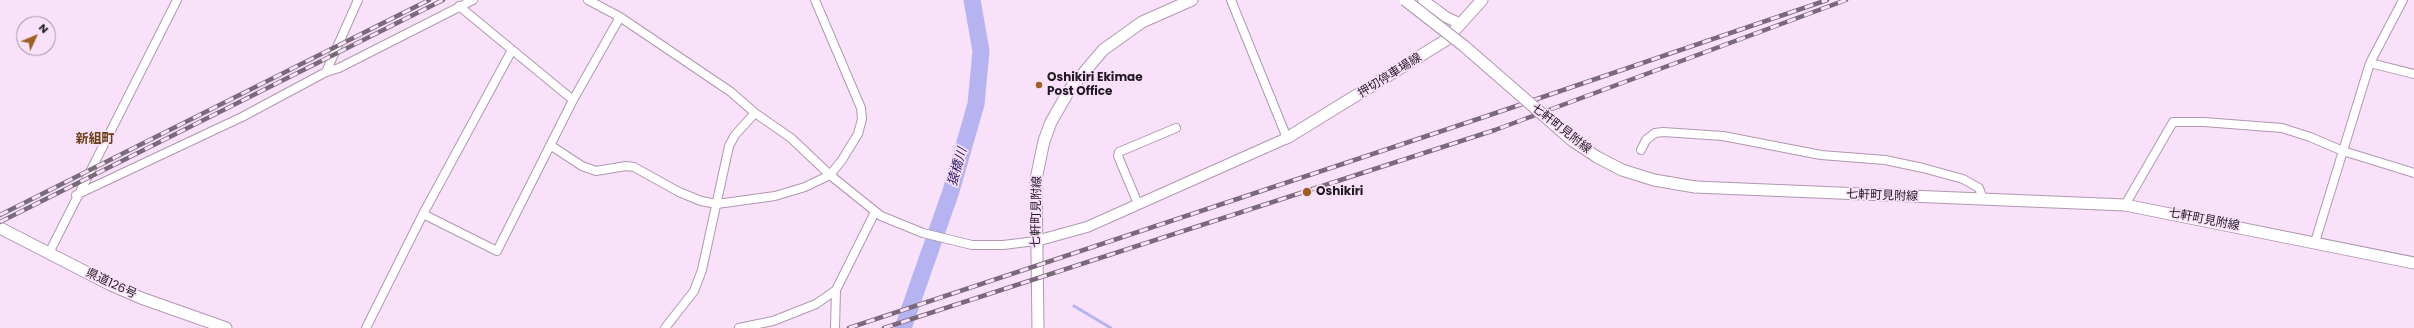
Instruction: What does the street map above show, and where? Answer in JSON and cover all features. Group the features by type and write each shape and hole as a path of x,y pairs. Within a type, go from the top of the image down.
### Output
{"main road":[{"name":"七軒町見附線","path":"1038,328 1036,179 1039,162 1051,122 1070,89 1092,61 1117,39 1142,22 1192,0"},
{"name":"七軒町見附線","path":"1406,0 1464,46 1547,120 1597,157 1622,170 1654,180 1695,187 2125,205 2414,263"},
{"name":"押切停車場線","path":"1287,138 1446,40 1482,0"},
{"name":"県道126号","path":"0,228 141,298 226,328"}],"street":[{"path":"48,253 76,195 177,0"},
{"path":"326,72 358,0"},
{"path":"76,195 242,117 326,72 473,0"},
{"path":"588,0 620,16 731,92 755,113 791,138 830,176 875,212 895,223 944,240 972,245 1003,245 1036,240 1087,227 1287,138 1231,0"},
{"path":"550,145 582,166 596,171 626,166 634,167 679,192 702,201 717,204 775,196 805,187 830,176 858,134 862,119 860,108 815,0"},
{"path":"1424,0 1446,17 1461,24"},
{"path":"2315,242 2370,63 2403,0"},
{"path":"459,6 573,100"},
{"path":"423,214 496,251 573,100 620,16"},
{"path":"366,328 423,214 512,50"},
{"path":"2370,63 2414,74"},
{"path":"665,328 694,291 702,270 729,146 735,136 755,113"},
{"path":"2125,205 2173,122 2204,122 2282,128 2310,136 2343,151 2414,173"},
{"path":"1138,204 1118,156 1119,152 1176,128"},
{"path":"1641,150 1646,140 1655,133 1663,132 1723,136 1821,155 1885,160 1924,168 1963,179 1979,188 1983,199"},
{"path":"835,328 836,290 875,212"},
{"path":"739,328 773,321 816,304 836,290"}],"waterway":[{"name":"猿橋川","path":"903,328 951,191 976,104 981,51 972,0"},
{"path":"1074,306 1111,328"}],"railway":[{"path":"0,215 429,0"},
{"path":"0,222 443,0"},
{"path":"849,328 1487,116 1827,0"},
{"path":"884,328 1495,130 1846,0"}],"place":[{"name":"Oshikiri Ekimae Post Office","path":"1039,85"},
{"name":"Oshikiri","path":"1307,192"}],"district":[{"name":"新組町","path":"95,140"}]}
